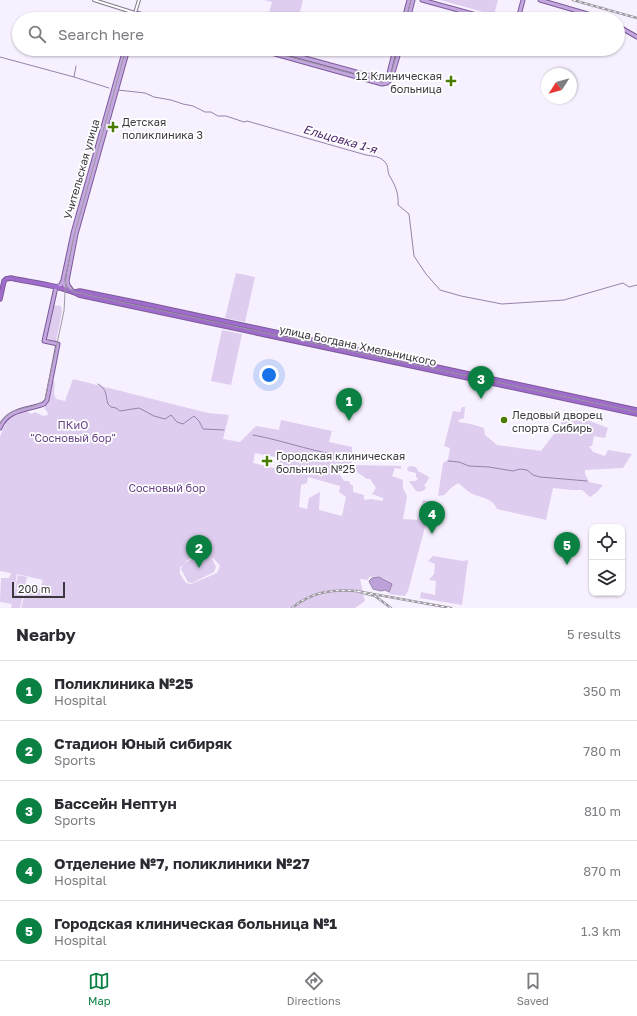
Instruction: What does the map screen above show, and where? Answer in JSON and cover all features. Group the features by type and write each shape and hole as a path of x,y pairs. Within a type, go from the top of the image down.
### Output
{"highway":[{"name":"улица Богдана Хмельницкого","path":"0,299 4,281 8,278 56,287 75,292 79,295 102,300 637,414"},
{"name":"улица Богдана Хмельницкого","path":"75,292 80,291 136,302 637,410"}],"main road":[{"path":"406,12 409,0"},
{"path":"410,12 413,0"},
{"path":"422,0 466,12"},
{"path":"520,12 523,0"},
{"path":"540,0 581,12"},
{"path":"625,30 637,36"},
{"name":"Учительская улица","path":"66,290 63,280 73,233 122,56"},
{"name":"Учительская улица","path":"66,290 76,234 126,56"},
{"path":"285,56 389,82 398,56"},
{"path":"296,56 381,81 387,78 394,56"},
{"path":"0,428 4,420 12,414 41,406 46,402 58,344 44,341 56,287 61,285 63,280"},
{"path":"68,283 75,292"}],"street":[{"path":"94,0 132,12"},
{"path":"135,12 139,0"}],"green space":[{"path":"264,0 303,0 300,12 269,12 272,2"},
{"path":"440,0 498,0 495,12 483,12"},
{"path":"236,273 255,277 245,322 225,318"},
{"path":"53,305 61,306 62,312 56,341 46,338"},
{"path":"222,330 242,334 231,385 211,381"},
{"name":"Сосновый бор","path":"73,379 208,413 229,415 223,439 240,442 256,426 279,430 281,420 332,431 329,442 352,447 352,465 401,466 401,469 395,468 392,476 403,480 403,488 407,496 403,519 417,520 423,500 433,502 428,528 425,527 408,591 405,596 389,594 391,584 384,578 369,577 368,580 360,579 365,601 355,608 21,608 27,586 40,589 43,580 17,574 12,603 18,575 27,577 20,608 11,608 12,604 0,602 1,578 9,578 11,573 0,571 0,437 6,423 16,415 27,411 31,414 35,412 43,416 48,415 44,408 49,401 53,381 56,399 65,401","holes":["255,453 281,458 278,469 253,463","338,466 347,469 345,475 357,472 367,479 370,479 376,488 372,494 383,498 383,501 371,499 364,500 364,495 353,492 353,486 349,481 344,481 338,472","308,477 340,486 339,492 346,497 342,516 319,510 320,492 309,498 307,509 299,507 301,485 307,483","203,552 209,556 204,554 184,563 190,558","211,557 220,566 217,573 191,584 186,583 180,574 180,567 183,565 181,569 188,582 192,583 214,572 216,567"]},
{"path":"462,407 465,407 464,418 458,422 484,428 485,435 497,445 541,451 557,430 566,414 575,419 583,421 587,420 608,428 605,438 594,436 592,446 589,446 593,452 605,456 608,450 632,454 623,468 585,470 585,474 589,482 603,485 590,497 582,490 553,488 546,520 497,509 489,500 469,492 458,483 444,495 438,496 443,463 448,460 450,448 444,446 453,411 460,412"},
{"path":"410,466 416,467 418,471 429,477 424,485 426,488 423,491 416,491 409,481 416,481 418,479 416,477 416,473 408,471 407,468"},
{"path":"433,556 463,561 468,560 462,605 420,598 421,592 435,595 436,581 429,580 434,574 435,564 428,561"}],"shaded area":[{"path":"379,577 392,584 389,592 385,590 381,591 373,589 369,581 372,578"}],"waterway":[{"name":"Ельцовка 1-я","path":"0,57 74,77"},
{"name":"Ельцовка 1-я","path":"76,66 74,77 109,88"},
{"name":"Ельцовка 1-я","path":"118,90 145,93 154,97 193,106 218,116 226,116 244,122 247,121 382,159 387,164 389,175 396,189 398,205 409,214 414,256 426,274 440,290 461,296 502,304 564,300 623,283 629,287 637,285"},
{"path":"98,384 105,391 108,404 120,411 139,408 154,416 165,419 171,415 177,422 183,424 194,416 199,421 203,429 224,430"},
{"path":"253,435 329,454 355,457"},
{"path":"448,461 459,462 469,466 489,467 513,471 520,469 527,470 533,475 540,477 587,481"}],"tram line":[{"path":"408,12 411,0"},
{"path":"0,424 10,413 35,405 45,399 64,311 66,275 74,236 124,56"},
{"path":"287,56 383,82 390,78 396,56"},
{"path":"65,281 67,288 74,292 637,412"}],"railway":[{"path":"573,0 616,12"},
{"path":"625,15 637,18"},
{"path":"292,608 314,595 330,591 356,591"},
{"path":"391,608 375,596 356,591 451,608"}],"place":[{"name":"12 Клиническая больница","path":"451,81"},
{"name":"Детская поликлиника 3","path":"113,127"},
{"name":"Бассейн Нептун","path":"481,399"},
{"name":"Ледовый дворец спорта Сибирь","path":"504,420"},
{"name":"Поликлиника №25","path":"349,421"},
{"name":"Городская клиническая больница №25","path":"267,461"},
{"name":"Отделение №7, поликлиники №27","path":"432,534"},
{"name":"Городская клиническая больница №1","path":"567,565"},
{"name":"Стадион Юный сибиряк","path":"199,568"}],"park label":[{"name":"ПКиО \"Сосновый бор\"","path":"73,430"}]}
